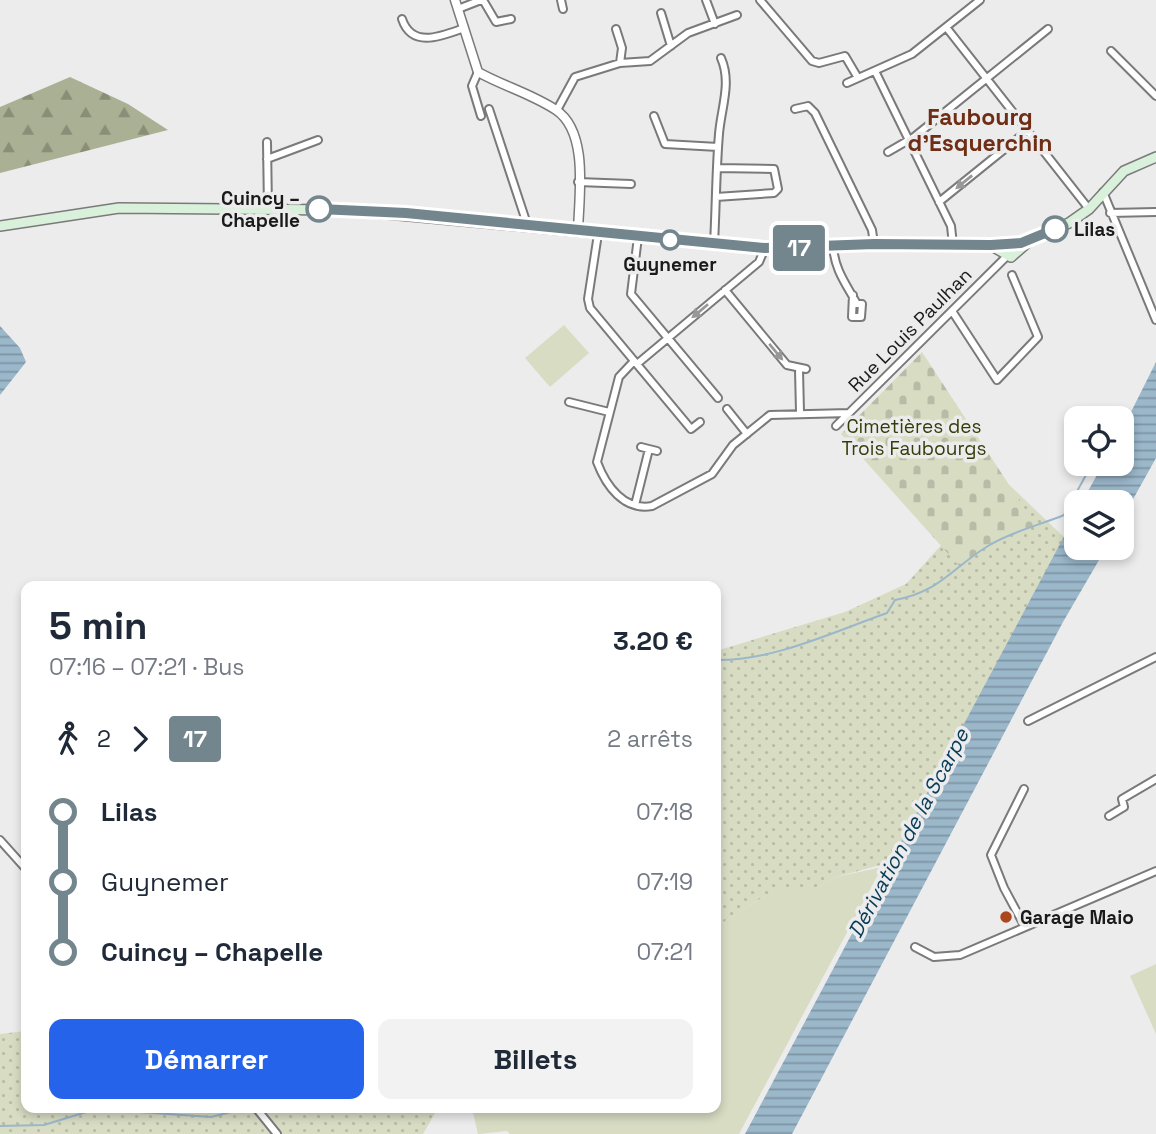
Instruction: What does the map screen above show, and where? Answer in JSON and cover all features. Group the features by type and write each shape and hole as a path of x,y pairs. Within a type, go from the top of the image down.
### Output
{"main road":[{"path":"1008,249 1069,223 1089,209 1128,168 1156,157"},
{"path":"0,225 119,208 268,209 372,211 765,248 874,244 991,245 1017,253 1038,237"}],"street":[{"path":"481,116 472,86 478,72 457,5 482,0 496,22 511,19"},
{"path":"561,0 563,9"},
{"path":"706,0 715,24"},
{"path":"760,0 812,61 819,63 845,56 858,78"},
{"path":"847,83 912,54 980,0"},
{"path":"661,13 671,46"},
{"path":"557,110 573,79 620,62 646,62 688,33 737,15"},
{"path":"402,19 412,34 421,38 443,36 464,28"},
{"path":"946,27 1089,209"},
{"path":"616,29 622,48 620,62"},
{"path":"888,152 909,141 1048,29"},
{"path":"1111,51 1156,96"},
{"path":"714,244 718,147 726,71 721,58"},
{"path":"875,71 952,229 953,245"},
{"path":"478,72 557,110 570,124 576,136 578,231"},
{"path":"795,109 808,106 815,113 872,230 874,244"},
{"path":"489,109 528,227"},
{"path":"654,116 665,145 718,147"},
{"path":"939,202 1027,131"},
{"path":"267,159 318,139"},
{"path":"267,142 268,209"},
{"path":"716,197 773,193 778,189 774,169 718,168"},
{"path":"578,182 631,184"},
{"path":"1103,192 1156,320"},
{"path":"1111,213 1156,212"},
{"path":"598,234 589,305 691,429 700,422"},
{"path":"638,237 631,292 718,398"},
{"path":"832,246 834,265 853,295"},
{"path":"765,248 759,262 620,374 598,464 619,499 635,505 652,506 712,474 731,448 773,414 849,413"},
{"name":"Rue Louis Paulhan","path":"835,426 952,311 1008,249"},
{"path":"952,311 997,380 1038,337 1012,275"},
{"path":"725,290 787,365 803,370 800,412"},
{"path":"569,402 610,412"},
{"path":"727,409 747,434"},
{"path":"635,505 653,450 641,447"},
{"path":"1028,721 1156,657"},
{"path":"1109,816 1124,807 1122,799 1156,779"},
{"path":"1024,789 991,855 1003,888 1026,927"},
{"path":"0,841 21,864"},
{"path":"915,947 934,957 960,955 1156,872"},
{"path":"260,1113 277,1134"}],"green space":[{"path":"70,77 128,104 168,130 0,173 0,107"},
{"path":"564,325 589,353 550,387 525,358"},
{"name":"Cimetières des Trois Faubourgs","path":"922,352 1036,526 1001,535 960,567 841,434"},
{"path":"1002,478 1064,537 1064,560 1089,561 932,851 836,877 812,890 774,890 721,924 721,649 845,612 906,584"},
{"path":"882,867 739,1134 510,1134 507,1131 478,1134 473,1113 721,1113 721,924 774,890 812,890 836,877"},
{"path":"1156,964 1156,1034 1130,976"},
{"path":"21,1032 21,1113 435,1113 423,1134 0,1134 0,1034"}],"water":[{"path":"0,326 20,348 26,362 0,395"},
{"path":"1156,362 1156,458 1134,497 1134,490 1089,490 1096,476 1134,476 1134,406"},
{"name":"Dérivation de la Scarpe","path":"1064,536 1064,560 1099,560 1063,622 792,1134 745,1134"}],"waterway":[{"path":"721,660 781,651 887,613 895,600 935,585 997,541 1064,515 1085,476"},
{"path":"0,1126 44,1125 83,1113"},
{"path":"154,1113 211,1117 227,1113"}],"bus line":[{"name":"17","path":"319,209 441,216 514,226 765,248 874,244 991,245 1021,243 1055,229"}],"place":[{"name":"Cuincy – Chapelle","path":"319,209"},
{"name":"Lilas","path":"1055,229"},
{"name":"Guynemer","path":"670,240"},
{"name":"Garage Maio","path":"1006,917"}],"district":[{"name":"Faubourg d'Esquerchin","path":"980,130"}]}
